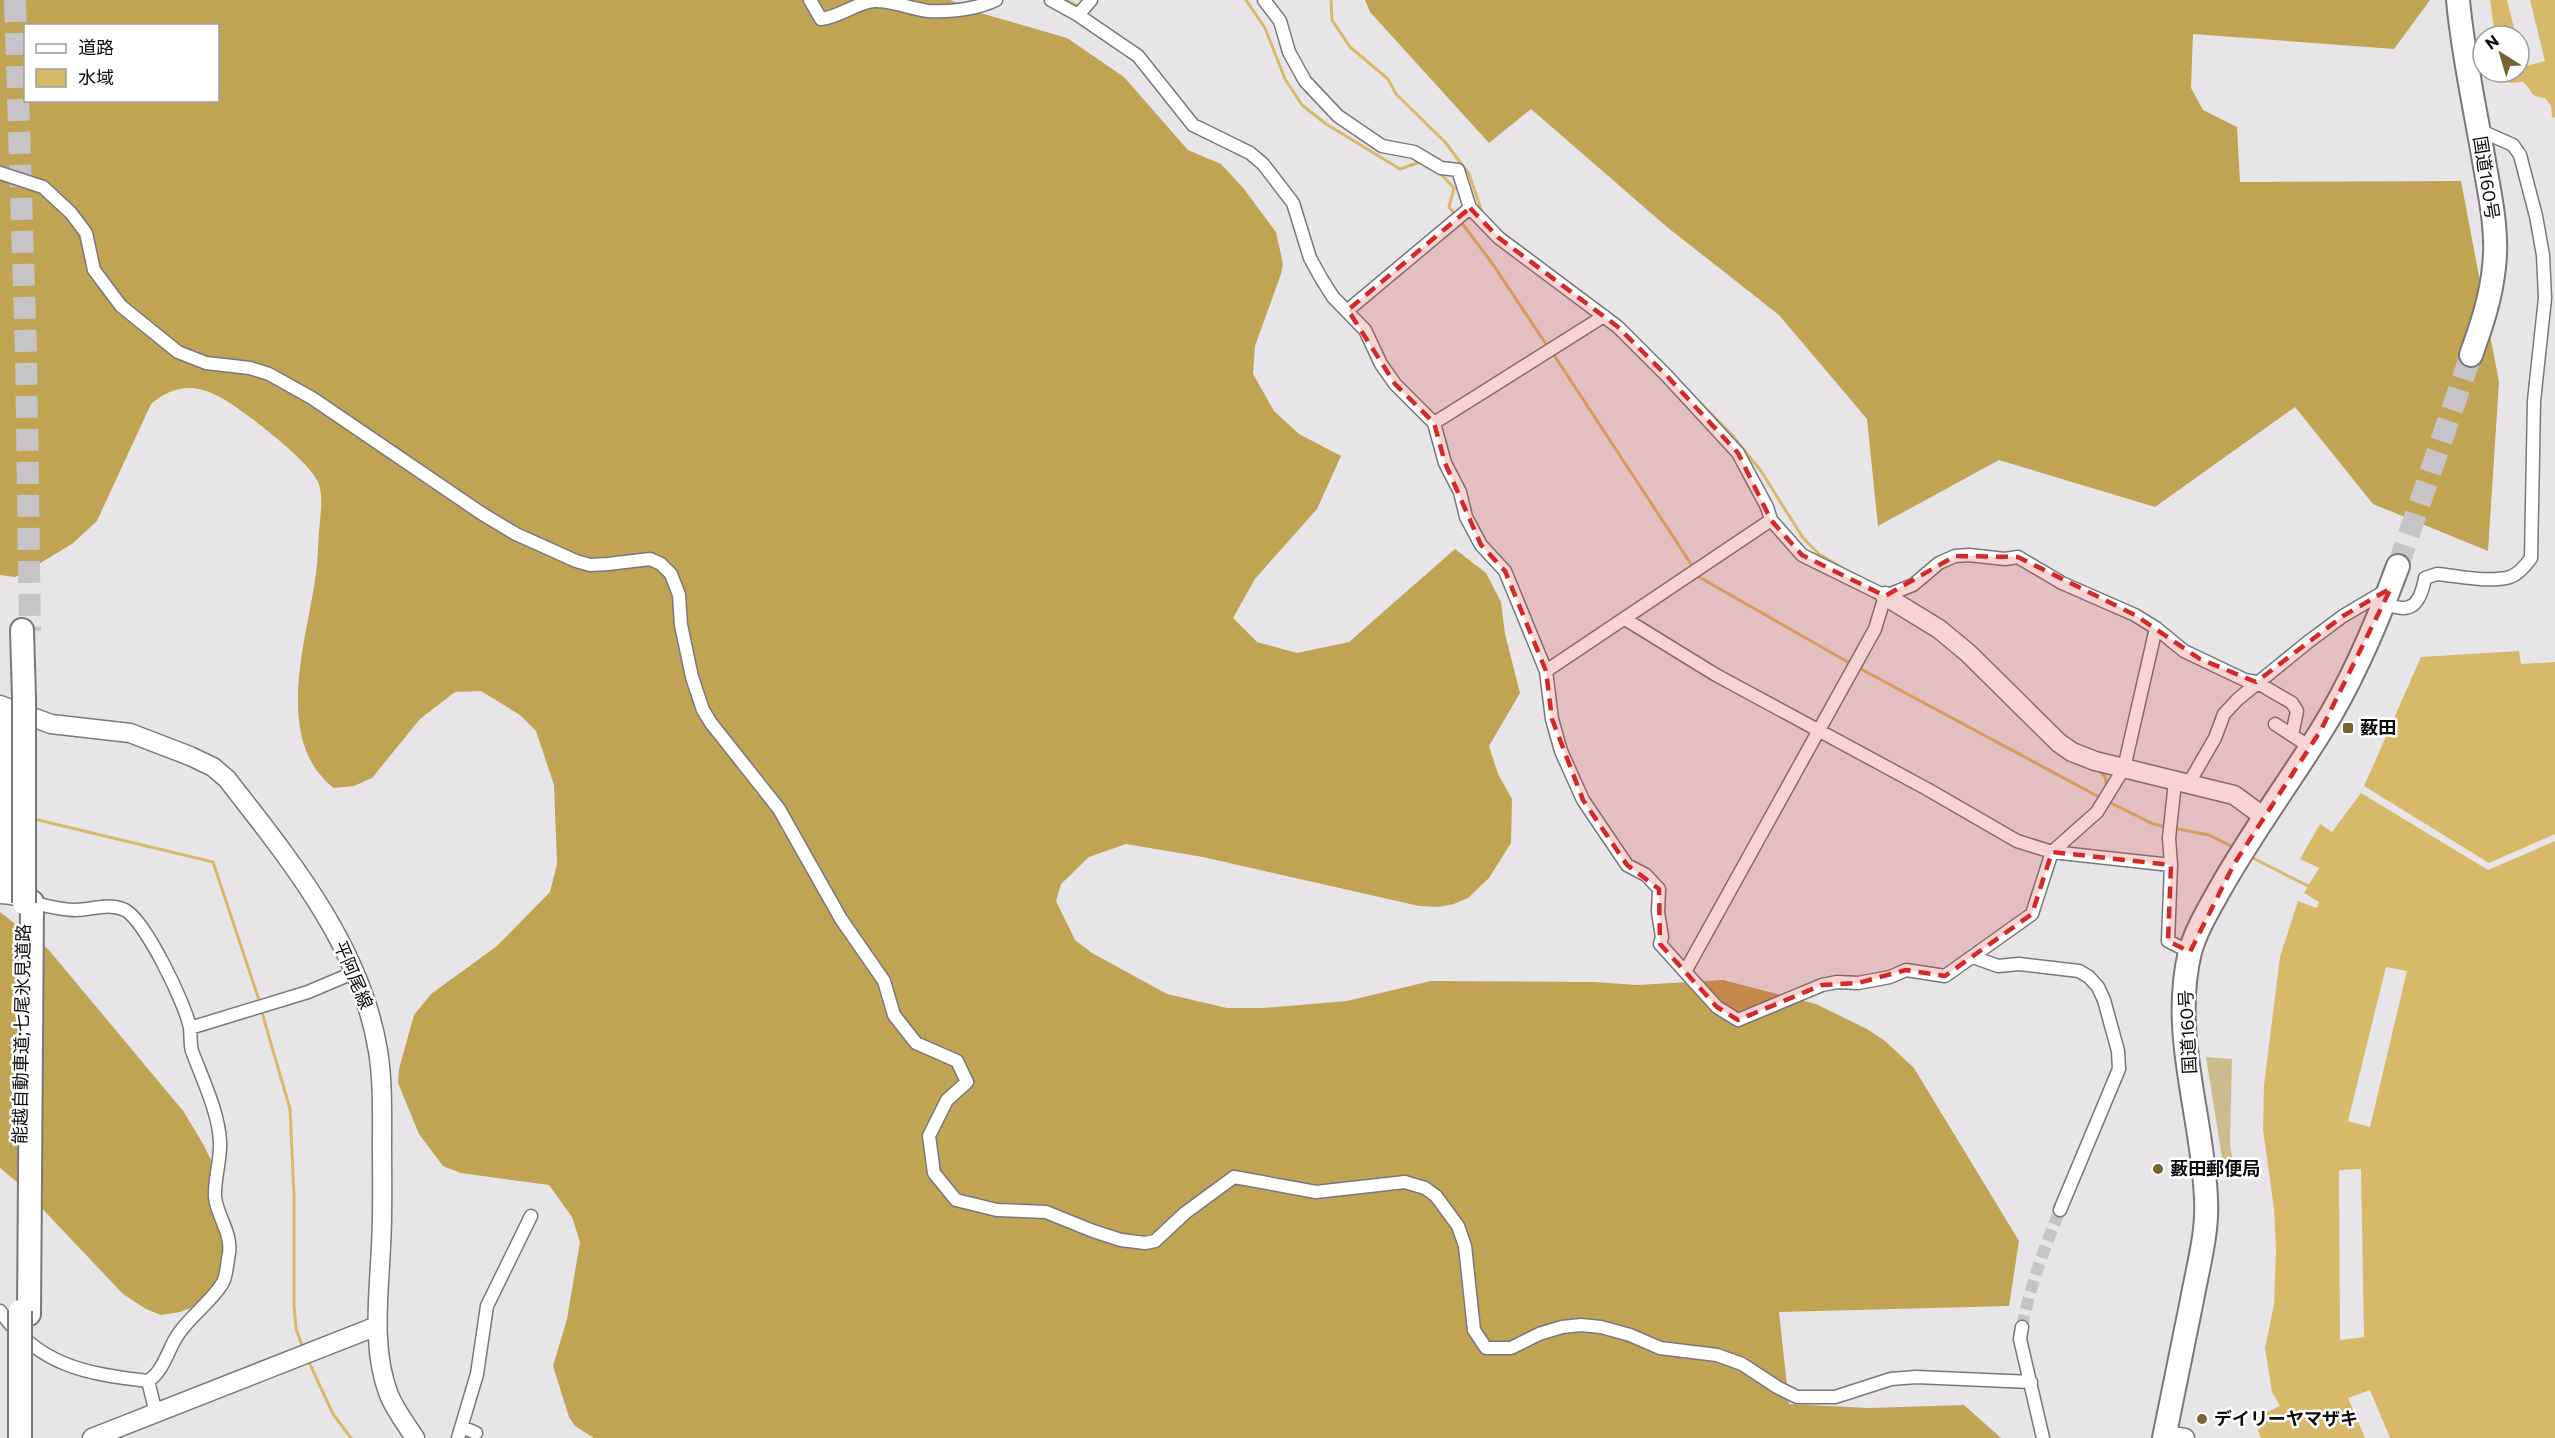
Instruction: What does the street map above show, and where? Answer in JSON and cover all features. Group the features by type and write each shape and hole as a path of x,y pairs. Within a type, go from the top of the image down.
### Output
{"highway":[{"name":"国道160号","path":"2458,0 2495,234 2494,267 2485,317 2471,356"},
{"name":"国道160号","path":"2171,1437 2202,1250 2206,1200 2201,1147 2186,1055 2185,989 2190,952 2199,929 2234,864 2310,747 2348,681 2398,566"},
{"name":"能越自動車道;七尾氷見道路","path":"20,1438 16,1312 15,703 26,631"},
{"name":"能越自動車道;七尾氷見道路","path":"16,1312 28,1438"}],"main road":[{"path":"1886,596 1939,629 1968,653 2059,743 2079,755 2234,795 2264,817"},
{"name":"平阿尾線","path":"15,703 51,724 130,733 213,767 227,779 315,897 334,931 364,996 373,1027 381,1085 381,1236 377,1326 383,1373 389,1395 415,1438"},
{"path":"92,1438 377,1326"}],"street":[{"path":"810,0 821,19 856,5 874,2 929,10 981,7 996,0"},
{"path":"1051,0 1078,15 1138,56 1192,125 1250,153 1263,164 1293,203 1310,258 1333,297 1365,330 1395,384 1434,423 1445,463 1460,492 1466,517 1481,545 1505,571 1546,671 1552,719 1561,751 1583,800 1627,865 1646,875 1659,889 1658,912 1662,937 1659,944 1686,970 1717,1007 1738,1020 1822,985 1837,982 1858,983 1890,977 1906,970 1945,976 1973,957 1988,943 2032,914 2052,852 2097,812 2124,768 2156,628"},
{"path":"1078,15 1091,0"},
{"path":"1264,0 1280,21 1289,52 1305,81 1338,117 1382,146 1414,152 1441,168 1458,170 1470,208 1499,238 1604,316 1667,376 1738,453 1767,507 1771,520 1802,555 1886,596 1913,585 1939,563 1955,556 2018,557 2062,583 2118,606 2156,628 2184,651 2245,680 2256,682 2292,703 2297,711 2292,735 2275,724 2310,747"},
{"path":"2190,952 2168,941 2171,805 2182,782 2215,738 2224,714 2256,682 2343,616 2387,595 2398,609 2408,608 2416,603 2422,593 2425,578 2430,575 2511,577 2531,558 2534,401 2545,298 2543,255 2536,216 2520,155 2513,145 2479,130"},
{"path":"0,173 43,187 71,213 86,233 94,270 121,306 178,352 206,363 250,368 269,374 312,398 481,513 516,534 566,557 590,564 650,559 661,564 671,574 679,595 681,625 692,676 703,710 779,809 841,919 884,981 894,1015 916,1043 957,1061 967,1083 947,1100 930,1136 934,1173 956,1200 997,1209 1046,1212 1093,1231 1144,1243 1155,1241 1185,1213 1234,1177 1316,1192 1405,1182 1425,1188 1436,1196 1458,1226 1465,1246 1474,1330 1486,1348 1511,1348 1539,1334 1562,1327 1581,1325 1601,1327 1630,1335 1660,1348 1718,1355 1742,1364 1797,1397 1835,1397 1899,1378 2031,1382"},
{"path":"1348,310 1470,208"},
{"path":"1434,423 1604,316"},
{"path":"1546,671 1771,520"},
{"path":"1686,970 1875,629 1886,596"},
{"path":"1625,619 1716,675 1927,789 2017,841 2052,852 2171,865"},
{"path":"15,900 19,898 54,908 78,910 102,905 126,911 138,925 172,978 190,1028 192,1049 203,1075 220,1142 215,1196 218,1212 226,1228 230,1250 223,1283 178,1335 163,1363 153,1378 148,1381 81,1371 53,1360 15,1332 16,1312"},
{"path":"1973,957 1998,966 2019,964 2079,971 2098,987 2104,1000 2118,1051 2120,1069 2060,1210"},
{"path":"190,1028 308,992 353,973"},
{"path":"476,1433 460,1433 477,1374 487,1306 531,1216"},
{"path":"2022,1327 2020,1339 2043,1438"},
{"path":"148,1381 156,1413"}],"highlighted area":[{"path":"1470,208 1499,238 1618,327 1667,376 1738,453 1771,520 1802,555 1885,596 1955,556 2018,557 2135,615 2200,659 2256,682 2343,616 2391,588 2321,730 2234,864 2190,952 2168,941 2171,865 2052,852 2032,914 1945,976 1906,970 1858,983 1822,985 1738,1020 1717,1007 1660,944 1659,889 1627,865 1583,800 1552,719 1546,671 1505,571 1481,545 1445,463 1434,423 1395,384 1348,310"}],"shaded area":[{"path":"0,0 950,0 984,14 1067,38 1124,77 1188,150 1221,164 1244,189 1276,232 1283,264 1255,346 1253,374 1274,411 1299,434 1341,456 1317,509 1255,579 1233,618 1257,642 1297,653 1349,642 1455,549 1486,573 1501,602 1505,634 1520,693 1489,746 1498,774 1512,799 1511,843 1489,878 1468,898 1438,907 1419,906 1203,857 1126,844 1089,857 1061,884 1056,901 1075,940 1092,953 1167,994 1227,1008 1263,1008 1347,1001 1431,981 1594,982 1637,985 1723,980 1816,1004 1867,1029 1885,1041 1914,1068 2019,1241 2009,1306 1779,1312 1789,1404 1869,1408 1964,1405 2001,1438 594,1438 575,1426 569,1417 553,1366 567,1319 580,1242 572,1217 549,1185 461,1173 443,1166 419,1134 398,1083 399,1069 414,1015 431,994 497,946 550,892 557,864 554,785 536,731 520,715 481,691 455,692 420,719 372,778 354,786 334,788 315,768 303,743 299,716 298,686 317,563 320,487 303,462 264,428 230,403 199,389 180,389 151,404 97,521 72,544 15,577 0,575"},
{"path":"1365,0 2430,0 2394,49 2193,34 2191,88 2203,110 2237,127 2240,182 2461,181 2499,382 2488,551 2373,504 2295,407 2155,507 1999,460 1878,526 1867,419 1779,315 1667,227 1531,109 1489,143 1370,12"},
{"path":"0,912 48,949 184,1112 203,1144 214,1166 228,1252 214,1293 201,1304 180,1312 161,1315 146,1309 123,1294 17,1182 0,1168"},
{"path":"2206,1057 2232,1059 2230,1144 2234,1168 2224,1170"}],"water":[{"path":"2490,0 2555,0 2555,118 2552,117 2551,106 2545,98 2533,94 2525,84 2531,84 2531,24 2493,24"},
{"path":"2519,651 2521,664 2555,662 2555,1438 2261,1438 2253,1419 2280,1406 2272,1392 2265,1348 2274,1305 2276,1251 2274,1209 2263,1129 2264,1085 2280,957 2298,901 2317,908 2319,902 2304,893 2319,868 2300,859 2320,824 2332,832 2361,793 2421,657"}],"pier":[{"path":"2507,0 2530,0 2545,61 2531,65 2531,24 2513,24"},
{"path":"2364,786 2489,863 2555,834 2555,841 2488,870 2361,793"},
{"path":"2386,967 2407,971 2370,1127 2348,1121"},
{"path":"2361,1169 2364,1337 2340,1340 2339,1170"},
{"path":"2370,1390 2390,1438 2365,1438 2348,1398"}],"waterway":[{"path":"1066,0 1080,7"},
{"path":"1246,0 1265,28 1285,79 1302,105 1326,124 1400,169 1420,162"},
{"path":"1331,0 1332,20 1350,47 1388,79 1396,94 1445,142 1469,174 1483,215"},
{"path":"1439,172 1454,188 1449,207 1457,217"},
{"path":"1461,222 1492,263 1548,347"},
{"path":"1501,232 1616,318"},
{"path":"1552,352 1693,567"},
{"path":"1684,386 1732,435 1761,471 1803,538 1819,554 1846,570"},
{"path":"1696,573 1699,577 1853,665"},
{"path":"1859,668 2101,798"},
{"path":"2098,769 2105,777 2107,787"},
{"path":"2107,801 2153,824 2167,827"},
{"path":"34,819 213,862 260,1003"},
{"path":"2173,828 2209,835 2235,848"},
{"path":"2249,856 2308,886"},
{"path":"261,1009 290,1109 294,1195 294,1305 296,1329 303,1348"},
{"path":"308,1360 333,1414 351,1438"}],"tunnel":[{"path":"15,0 26,353 30,631"},
{"path":"2398,566 2471,355"},
{"path":"2022,1327 2038,1268 2060,1210"}],"place":[{"name":"薮田","path":"2348,728"},
{"name":"藪田郵便局","path":"2158,1169"},
{"name":"デイリーヤマザキ","path":"2202,1419"}]}
